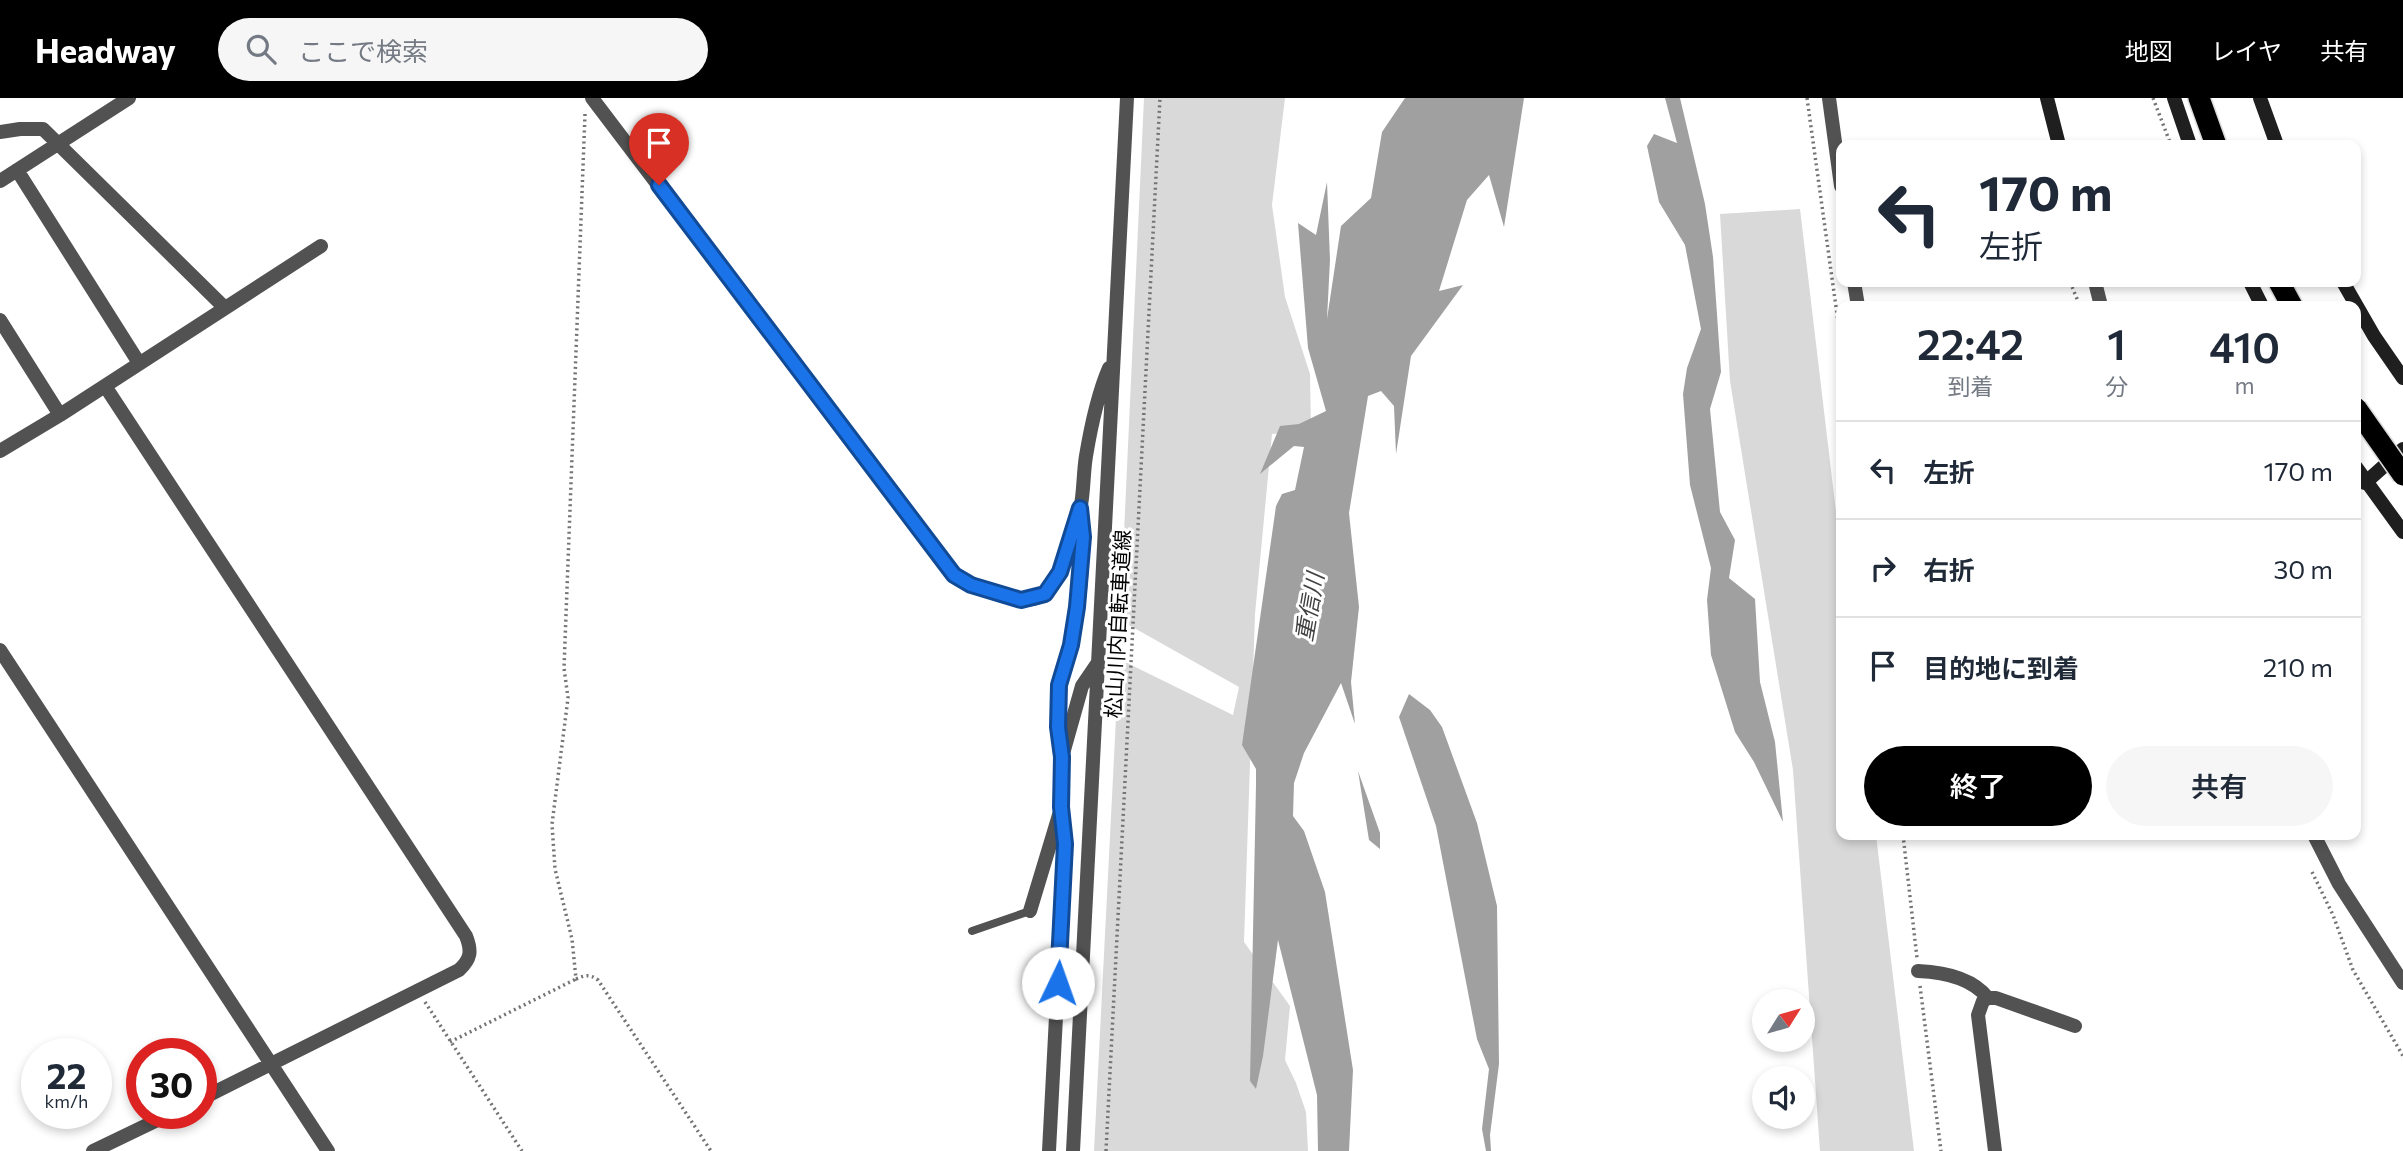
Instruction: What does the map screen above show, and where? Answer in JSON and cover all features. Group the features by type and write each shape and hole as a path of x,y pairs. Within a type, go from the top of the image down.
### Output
{"highway":[{"path":"2199,98 2214,140"},
{"path":"2361,415 2403,475"}],"main road":[{"path":"2047,98 2058,140"},
{"path":"2174,98 2188,140"},
{"path":"2260,98 2275,140"},
{"path":"2361,313 2403,378"},
{"path":"2361,486 2403,449"},
{"path":"2361,488 2403,532"}],"street":[{"path":"0,181 129,98"},
{"path":"592,98 954,575 971,585 1021,600 1045,594 1060,572 1080,508"},
{"path":"1073,1151 1127,98"},
{"path":"1829,98 1836,149"},
{"path":"0,132 43,129 225,308"},
{"path":"17,170 139,363"},
{"path":"0,451 321,246"},
{"path":"0,320 60,415"},
{"path":"1049,1151 1065,844 1061,807 1059,685 1071,645 1077,607 1083,537 1080,508 1085,458 1100,389 1114,358"},
{"path":"105,386 466,936 471,948 469,961 459,970 217,1091"},
{"path":"0,650 328,1151"},
{"path":"1062,757 1082,686 1098,663"},
{"path":"1030,911 1061,807"},
{"path":"2317,840 2339,884 2403,983"},
{"path":"1919,971 1940,972 1973,984 1988,998"},
{"path":"1995,1151 1979,1015 1983,1002 1988,998 1996,998 2075,1026"},
{"path":"93,1151 139,1129"}],"lane":[{"path":"972,930 1030,911"}],"path":[{"name":"松山川内自転車道線","path":"1106,1151 1160,98"},
{"path":"1807,98 1836,307"},
{"path":"2153,98 2169,140"},
{"path":"576,979 572,939 555,869 552,824 568,698 564,668 585,112"},
{"path":"1904,840 1941,1151"},
{"path":"2311,869 2333,915 2353,970 2403,1056"},
{"path":"450,1042 576,979 592,975 598,979 711,1151"},
{"path":"418,991 522,1151"}],"shaded area":[{"path":"1144,98 1285,98 1272,205 1285,297 1310,374 1311,430 1272,434 1255,614 1244,942 1290,1006 1285,1060 1306,1112 1308,1151 1094,1151 1119,659 1233,715 1239,687 1120,620"},
{"path":"1800,209 1836,512 1836,840 1877,840 1914,1151 1820,1151 1813,1052 1815,989 1809,989 1793,770 1730,381 1720,214"}],"water":[{"name":"重信川","path":"1405,98 1524,98 1504,227 1489,175 1467,200 1439,291 1463,285 1411,356 1396,454 1394,406 1381,391 1368,396 1349,513 1359,607 1351,682 1355,724 1341,683 1304,753 1294,783 1293,816 1304,831 1325,892 1353,1070 1349,1151 1318,1151 1317,1095 1278,940 1263,1056 1256,1089 1250,1081 1256,769 1242,745 1276,506 1282,494 1295,490 1304,447 1294,446 1260,474 1280,426 1299,424 1326,411 1308,348 1298,223 1316,235 1327,182 1330,260 1327,319 1341,226 1371,198 1382,132"},
{"path":"1665,98 1680,98 1705,204 1713,257 1721,372 1710,409 1720,512 1735,540 1729,578 1755,599 1760,682 1775,742 1783,822 1754,762 1735,732 1711,655 1707,600 1711,568 1690,485 1683,394 1687,368 1701,329 1685,245 1659,202 1647,146 1654,134 1677,143"},
{"path":"1409,694 1430,710 1442,727 1477,823 1497,906 1499,1064 1490,1135 1491,1151 1486,1151 1482,1129 1489,1069 1477,1039 1436,826 1399,717"},
{"path":"1358,771 1380,833 1380,849 1369,840"}],"route":[{"path":"659,185 954,575 971,585 1021,600 1045,594 1053,586 1060,572 1080,508 1083,537 1077,607 1071,645 1059,685 1061,807 1065,844 1058,983"}]}
